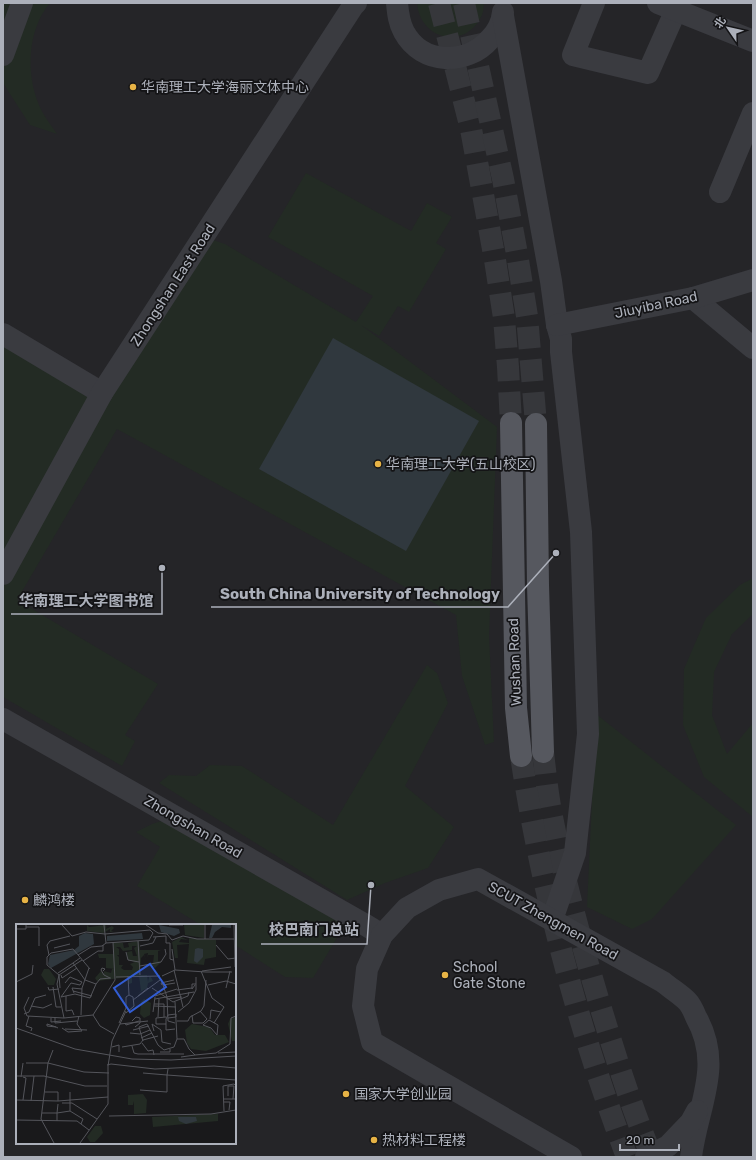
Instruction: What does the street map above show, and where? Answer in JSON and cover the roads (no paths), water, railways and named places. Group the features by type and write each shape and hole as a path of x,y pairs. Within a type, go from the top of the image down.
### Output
{"main road":[{"name":"Wushan Road","path":"511,423 516,708 521,756"},
{"name":"Wushan Road","path":"536,424 538,585 543,752"}],"street":[{"path":"3,55 8,21 22,3"},
{"name":"Zhongshan East Road","path":"3,574 102,393 356,3"},
{"path":"397,3 398,17 404,33 416,47 432,56 450,59 468,56 484,47 496,33 503,10"},
{"path":"594,3 573,55 648,73 671,5 753,41"},
{"path":"503,10 552,281 557,324 562,339 561,352 581,532 588,734 575,853 552,920"},
{"path":"720,192 753,113"},
{"name":"Jiuyiba Road","path":"557,324 693,298 753,280"},
{"path":"693,298 753,348"},
{"path":"3,334 102,393"},
{"name":"Zhongshan Road","path":"3,719 364,924 382,936"},
{"name":"SCUT Zhengmen Road","path":"571,1157 372,1042 363,1006 367,969 382,936 407,908 439,890 478,879 662,982 688,1002 703,1030 710,1061 705,1093 692,1146 691,1157"},
{"name":"SCUT Zhengmen Road","path":"646,1157 668,1146 691,1122 705,1093"}],"tunnel":[{"path":"439,3 471,129 495,260 504,318 511,423"},
{"path":"464,3 503,179 517,254 527,316 536,424"},
{"path":"543,752 555,831 578,929 617,1061 652,1157"},
{"path":"521,756 551,909 577,1010 609,1108 627,1157"}],"place":[{"name":"华南理工大学海丽文体中心","path":"133,87"},
{"name":"华南理工大学(五山校区)","path":"378,464"},
{"name":"South China University of Technology","path":"556,553"},
{"name":"华南理工大学图书馆","path":"162,568"},
{"name":"校巴南门总站","path":"371,885"},
{"name":"麟鸿楼","path":"25,900"},
{"name":"School Gate Stone","path":"445,975"},
{"name":"国家大学创业园","path":"346,1094"},
{"name":"热材料工程楼","path":"374,1140"}]}
